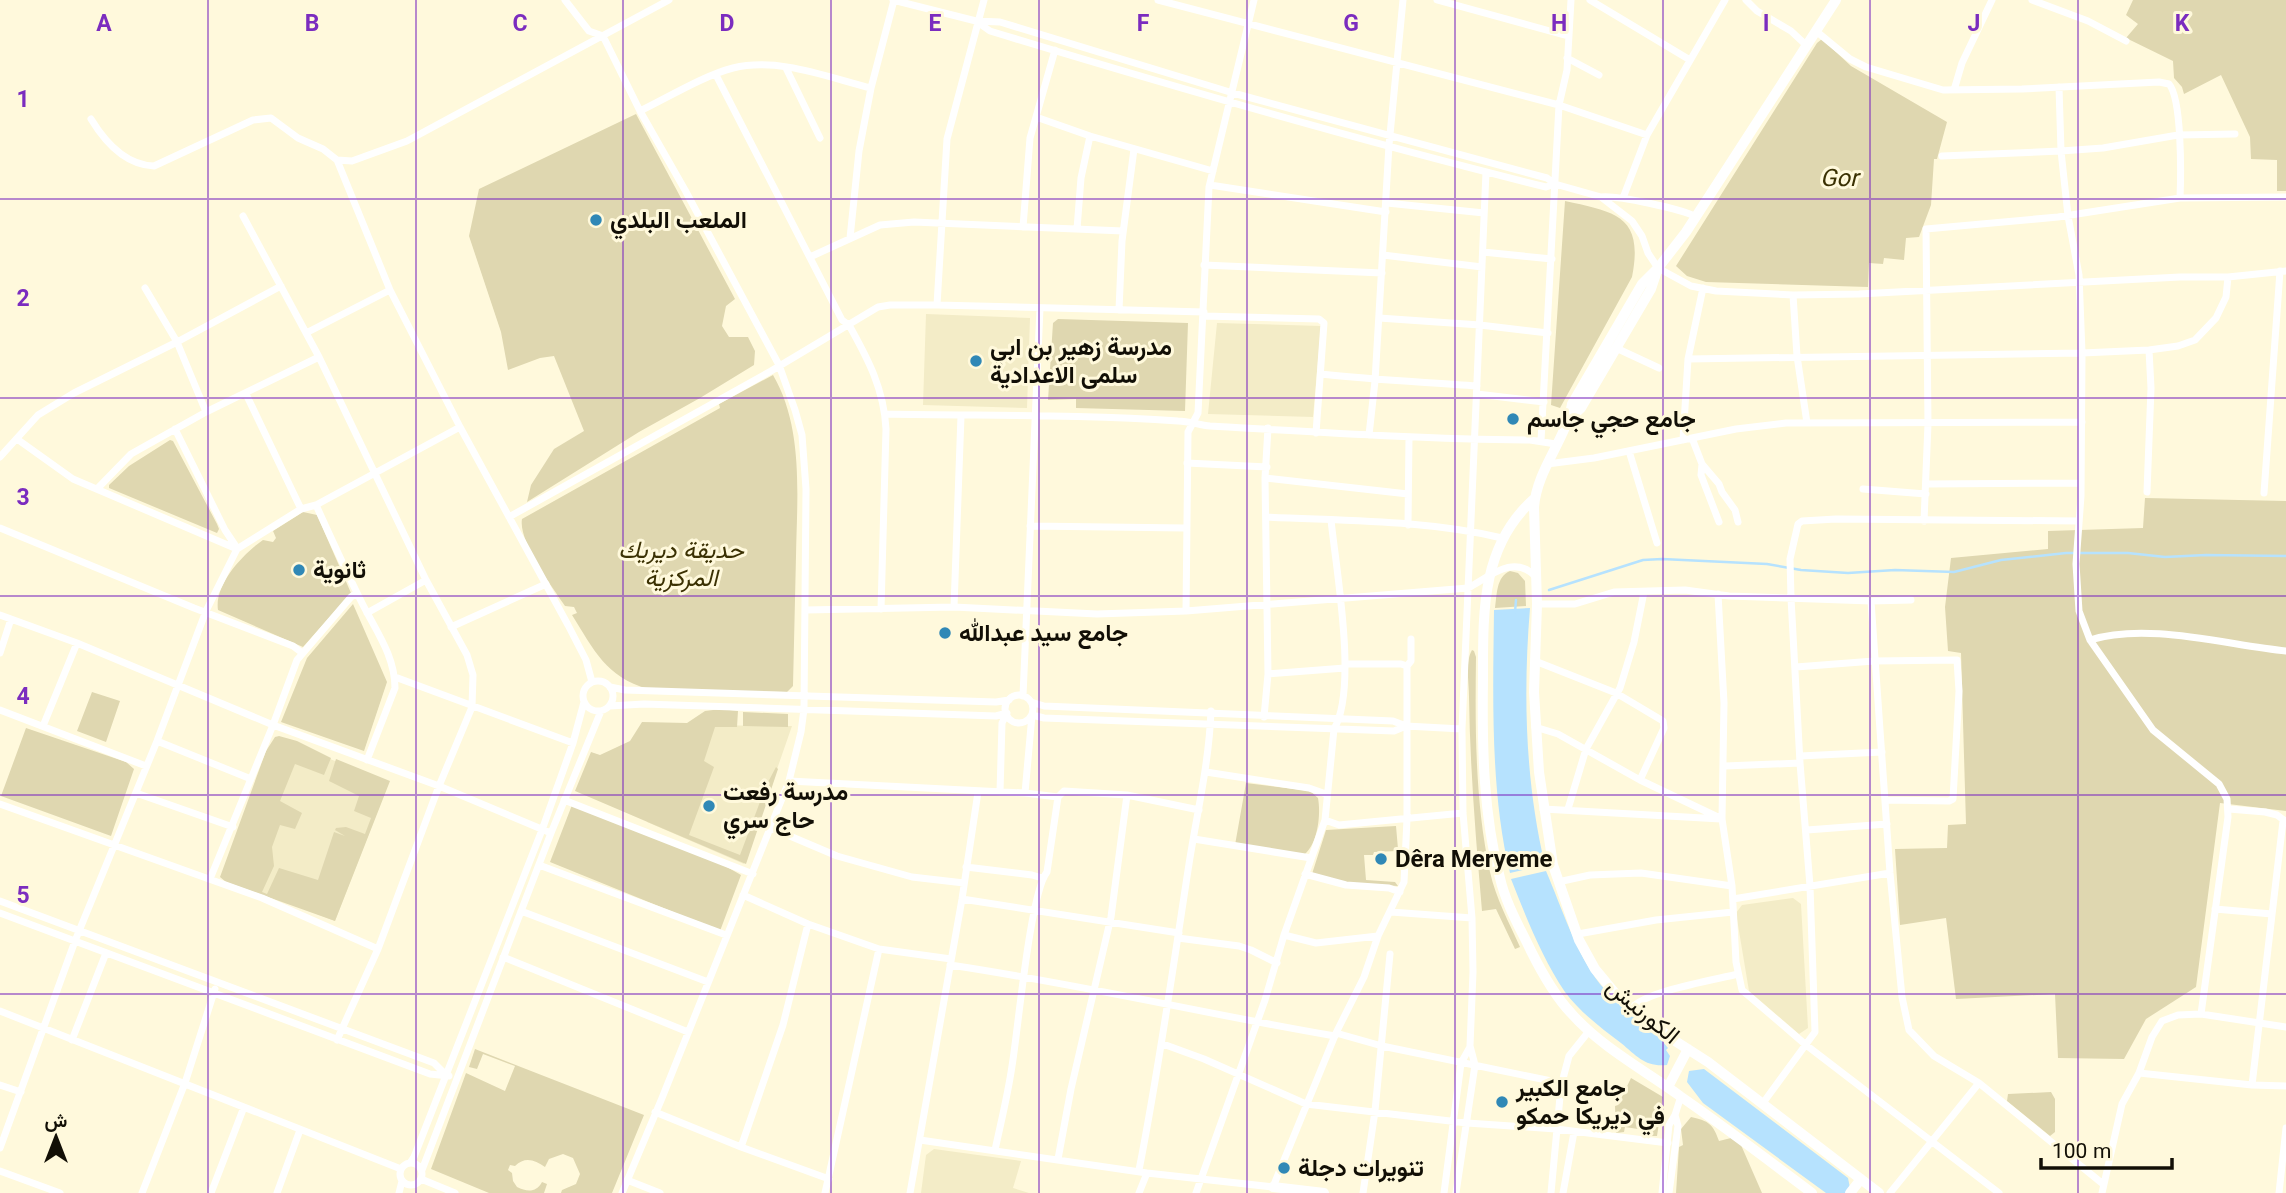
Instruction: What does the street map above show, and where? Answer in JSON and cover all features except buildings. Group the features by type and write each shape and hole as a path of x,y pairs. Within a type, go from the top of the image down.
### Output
{"main road":[{"path":"1570,418 1572,404 1642,284 1658,268 1696,217 1836,0"},
{"path":"1658,268 1651,289 1581,408 1570,418 1556,444 1535,498 1516,517 1502,538 1490,575 1483,651 1483,721 1488,814 1500,879 1514,916 1560,1000 1589,1031 1669,1084 1681,1096 1812,1193"},
{"name":"الكورنيش","path":"1535,498 1535,727 1543,808 1558,882 1595,969 1619,998 1686,1053 1763,1103 1856,1185 1880,1193"},
{"path":"1669,1084 1686,1053"},
{"path":"1271,1191 1324,1193"}],"street":[{"path":"565,0 589,31 603,36 640,111 779,365 802,435 805,464 806,610 802,732 789,781 771,828 622,1193"},
{"path":"337,160 352,161 407,141 669,0"},
{"path":"850,238 859,150 893,0 976,21 1000,22 1233,93 1547,178 1555,184 1601,197 1612,196 1684,210 1696,217"},
{"path":"937,304 947,139 976,21 984,0"},
{"path":"1158,0 1559,105 1647,135"},
{"path":"1186,611 1188,432 1198,413 1204,314 1203,265 1210,185 1254,0"},
{"path":"1369,435 1376,381 1389,145 1403,0"},
{"path":"1437,0 1568,36"},
{"path":"1541,441 1559,105 1567,58 1571,0"},
{"path":"1590,0 1689,60"},
{"path":"1623,198 1647,135 1724,0"},
{"path":"1746,0 1791,31 1806,45"},
{"path":"1954,90 1962,63 1992,0"},
{"path":"2032,0 2088,21 2126,41"},
{"path":"976,21 990,31 1230,103 1546,187 1555,184"},
{"path":"1816,32 1850,59 1866,67 1943,90 2159,82 2169,84 2174,92 2181,165 2180,198"},
{"path":"1023,227 1027,161 1055,50"},
{"path":"1567,58 1599,75"},
{"path":"640,111 716,75 744,66 786,68 871,88"},
{"path":"786,68 820,138"},
{"path":"716,75 842,320 849,325 878,381 885,414 881,609"},
{"path":"2059,87 2061,151 2068,216 2077,258 2082,353 2081,483 2076,564 2078,611 2090,640 2153,730 2219,784 2227,799 2229,809 2201,1014"},
{"path":"91,119 115,150 143,166 154,166 263,117 278,121 298,138 323,149 337,160 390,290 460,427 586,660 592,682"},
{"path":"1036,117 1090,136 1213,172"},
{"path":"1942,156 2061,151 2178,135 2235,134"},
{"path":"1077,229 1081,178 1090,136"},
{"path":"1119,310 1123,231 1135,149"},
{"path":"1455,1193 1475,1065 1470,1046 1472,918 1463,813 1462,729 1486,172"},
{"path":"1210,185 1386,212"},
{"path":"1601,197 1632,221 1658,268 1676,280 1703,288 1743,293 1793,295 1928,292 2228,277 2283,271 2264,494"},
{"path":"1924,521 1928,424 1926,229 2068,216 2180,198 2286,197"},
{"path":"1387,202 1484,213"},
{"path":"243,216 319,357 426,580 470,663 473,676 472,707 439,786 378,949 337,1040"},
{"path":"810,257 880,225 914,222 1123,231"},
{"path":"1483,252 1552,258"},
{"path":"1383,255 1482,267"},
{"path":"1203,265 1382,273"},
{"path":"1688,359 2082,353 2149,350 2184,345 2202,334 2222,309 2228,277"},
{"path":"0,457 38,415 74,393 281,286"},
{"path":"145,288 177,342 206,412"},
{"path":"1683,440 1688,359 1703,288"},
{"path":"306,333 390,290"},
{"path":"1793,295 1797,356 1807,423"},
{"path":"509,517 878,307 890,305 937,304 1320,319 1324,323 1316,433"},
{"path":"1023,696 1040,308"},
{"path":"1379,318 1548,333"},
{"path":"1616,348 1659,368"},
{"path":"2147,492 2151,388 2149,350"},
{"path":"97,489 131,454 206,412 319,357"},
{"path":"1321,374 1376,381 1419,381 1544,402"},
{"path":"246,394 301,509"},
{"path":"885,414 1182,421 1316,433 1541,441 1556,444"},
{"path":"954,607 961,416"},
{"path":"1547,464 1758,426 1807,423 2082,422"},
{"path":"0,1148 75,941 157,741 206,611 237,549 301,509 316,505 460,427"},
{"path":"1263,726 1268,674 1265,478 1268,428"},
{"path":"175,429 237,549"},
{"path":"1408,525 1409,436"},
{"path":"1692,438 1702,464 1719,484 1721,492 1735,510 1738,522"},
{"path":"16,439 66,474 237,549"},
{"path":"1629,451 1657,543"},
{"path":"1187,463 1267,467"},
{"path":"1702,464 1701,475 1719,522"},
{"path":"1265,478 1408,494"},
{"path":"1926,484 2081,483"},
{"path":"1863,489 1926,494"},
{"path":"316,505 357,593 378,629 395,677 395,688 367,760"},
{"path":"1266,517 1408,525 1471,531 1502,538"},
{"path":"1763,1103 1815,1032 1807,830 1791,598 1790,559 1795,529 1802,521 1836,519 2078,521"},
{"path":"1196,1193 1325,820 1334,729 1341,718 1345,666 1345,642 1331,520"},
{"path":"1030,526 1185,528"},
{"path":"0,528 293,646 301,652"},
{"path":"806,610 954,607 1097,614 1186,611 1468,589 1497,570 1514,566 1531,570 1536,576"},
{"path":"367,613 426,580"},
{"path":"451,627 546,583"},
{"path":"1536,604 1575,604 1614,592 1685,590 1791,598 1911,600"},
{"path":"1568,808 1587,749 1620,688 1634,642 1644,592"},
{"path":"210,879 301,652 357,593"},
{"path":"1718,594 1724,703 1723,819 1732,886 1738,974 1742,990 1806,1045 1998,1193"},
{"path":"1871,601 1890,873 1902,997 1909,1030 1934,1056 1979,1083 2103,1184"},
{"path":"0,615 77,643 273,725 439,786 551,833"},
{"path":"0,653 11,619"},
{"path":"2090,640 2106,635 2148,635 2233,642 2286,651"},
{"path":"920,1140 1202,1178 1271,1191 1405,876 1407,666 1411,661 1411,639"},
{"path":"43,726 77,643"},
{"path":"1535,660 1616,693 1661,719 1664,724 1640,780"},
{"path":"1796,667 1874,661 1957,660 1956,774 1953,799 1886,800"},
{"path":"1268,674 1345,666 1407,666"},
{"path":"395,677 573,743"},
{"path":"411,1193 418,1182 456,1079 475,1016 573,743 585,688 592,682 601,681 610,687 625,690 803,696 996,702 1023,696 1044,706 1341,718 1462,729"},
{"path":"610,687 613,696 610,706"},
{"path":"686,706 687,692"},
{"path":"1000,792 1002,723 1009,700"},
{"path":"584,702 590,709 601,711"},
{"path":"1025,793 1031,702"},
{"path":"401,1169 414,1157 447,1075 503,957 601,711 610,706 625,704 996,716 1007,713"},
{"path":"0,710 146,766"},
{"path":"1139,1193 1206,772 1211,711"},
{"path":"1007,713 1012,720 1021,722 1032,715 1044,718 1394,731 1406,726"},
{"path":"1535,727 1558,734 1640,780 1723,819"},
{"path":"157,741 251,779"},
{"path":"1725,766 1882,752"},
{"path":"1206,772 1326,793"},
{"path":"789,781 1058,797"},
{"path":"995,1150 1012,1070 1035,909 1042,878 1047,872 1058,797 1064,791 1127,795 1199,810"},
{"path":"910,1193 962,900 978,792"},
{"path":"136,793 233,827"},
{"path":"1058,1159 1093,989 1110,922 1127,795"},
{"path":"564,800 753,874"},
{"path":"0,804 262,898 378,949"},
{"path":"1543,808 1723,819"},
{"path":"2229,809 2265,812 2277,815 2284,821 2252,1085"},
{"path":"1325,820 1339,825 1463,813"},
{"path":"1807,830 1887,824"},
{"path":"771,828 837,856 912,877 964,883"},
{"path":"1194,839 1311,858"},
{"path":"539,864 726,935"},
{"path":"966,867 1042,878"},
{"path":"1558,882 1590,875 1641,873 1732,886"},
{"path":"1732,899 1890,873"},
{"path":"1305,874 1346,885 1389,888 1400,892"},
{"path":"743,895 808,924 879,949 1257,1023 1336,1034 1561,1083"},
{"path":"962,900 1035,909 1238,946 1277,963"},
{"path":"0,901 434,1063 456,1079"},
{"path":"2215,909 2272,914"},
{"path":"521,911 708,982"},
{"path":"1391,912 1472,918"},
{"path":"1578,934 1656,920 1733,912"},
{"path":"0,913 404,1065 430,1074 447,1075"},
{"path":"741,1147 783,1025 808,924"},
{"path":"1284,935 1316,943 1378,936"},
{"path":"825,1193 879,949"},
{"path":"72,1040 106,953"},
{"path":"1363,1193 1375,1111 1390,954"},
{"path":"503,957 688,1032"},
{"path":"1632,1008 1638,1000 1738,974"},
{"path":"142,1193 185,1083 218,982"},
{"path":"0,1011 401,1169"},
{"path":"2102,1193 2122,1104 2162,1021 2178,1015 2201,1014 2286,1027"},
{"path":"1551,1193 1561,1083 1569,1056 1589,1031"},
{"path":"1163,1044 1306,1104 1668,1143"},
{"path":"1444,1193 1461,1063 1470,1046"},
{"path":"404,1065 409,1054"},
{"path":"2139,1073 2286,1086"},
{"path":"1890,1193 1979,1083"},
{"path":"0,1085 21,1092"},
{"path":"1662,1193 1669,1125 1681,1096"},
{"path":"211,1193 244,1107"},
{"path":"655,1112 829,1179"},
{"path":"1669,1193 1678,1126 1675,1115"},
{"path":"2279,1193 2286,1128"},
{"path":"277,1193 300,1130"},
{"path":"1563,1193 1574,1132"},
{"path":"410,1163 422,1170"},
{"path":"400,1193 401,1169"},
{"path":"0,1171 61,1193"},
{"path":"627,1180 660,1193"},
{"path":"402,1181 406,1185 418,1182 455,1193"}],"shaded area":[{"name":"مدرسة زهير بن ابي سلمى الاعدادية","path":"926,314 1030,318 1027,408 923,405"},
{"path":"1217,323 1321,326 1313,417 1208,414"},
{"name":"مدرسة رفعت حاج سري","path":"687,725 792,726 744,864 647,822"},
{"path":"276,738 389,782 335,921 221,877"},
{"path":"1793,898 1801,904 1808,1028 1799,1034 1749,991 1736,913 1742,905"},
{"path":"934,1149 1021,1161 1013,1188 1029,1193 921,1193 926,1155"}],"green space":[{"path":"2133,0 2286,0 2286,191 2277,191 2277,160 2251,159 2250,137 2221,75 2184,94 2174,78 2173,61 2126,38 2138,24 2126,15"},
{"name":"Gor","path":"1822,39 1851,66 1947,122 1937,159 1934,159 1931,205 1919,237 1906,238 1904,260 1884,258 1883,264 1869,263 1868,287 1706,282 1687,276 1676,266"},
{"name":"الملعب البلدي","path":"636,114 735,299 726,306 722,326 729,337 748,337 755,351 754,365 527,502 531,485 554,449 584,431 554,356 540,358 508,370 501,332 469,236 479,189"},
{"path":"1565,201 1599,209 1622,220 1630,229 1635,257 1632,277 1560,408 1551,405"},
{"path":"1058,319 1188,323 1185,411 1076,408 1076,399 1048,400 1053,323"},
{"name":"حديقة ديريك المركزية","path":"773,375 790,417 796,463 793,686 787,692 648,689 634,684 611,670 595,651 572,615 577,613 574,607 565,606 537,564 525,539 522,519 720,408 719,404"},
{"path":"170,440 173,441 217,524 217,533 109,488 129,466"},
{"path":"2145,498 2286,501 2286,811 2220,803 2196,987 2146,1019 2124,1059 2058,1058 2055,994 1956,999 1946,918 1900,925 1895,849 1947,848 1948,825 1966,824 1961,653 1948,651 1945,607 1951,558 2048,549 2048,531 2143,528"},
{"name":"ثانوية","path":"303,512 317,515 351,593 303,647 218,610 218,600 225,580 239,561 263,540 273,542 276,538 273,531"},
{"path":"1510,571 1518,573 1525,581 1526,606 1495,608 1502,577"},
{"path":"353,604 387,682 364,751 281,722 307,658"},
{"path":"1472,650 1476,657 1477,765 1481,819 1496,892 1520,947 1515,949 1496,909 1482,911 1468,673"},
{"path":"92,692 120,701 106,742 77,731"},
{"path":"705,711 738,711 737,727 715,727 704,761 714,767 689,835 740,855 776,767 778,769 746,864 575,791 591,752 600,755 630,741 642,722 687,723"},
{"path":"743,712 788,714 788,727 743,726"},
{"path":"26,728 126,762 134,769 111,836 1,796"},
{"path":"275,737 297,741 331,758 324,775 295,764 280,801 302,813 295,829 280,825 272,847 274,866 262,892 267,894 279,868 318,880 334,832 345,836 335,830 336,828 346,827 365,834 371,818 354,811 359,796 329,781 336,759 390,781 335,921 226,882 220,877 266,751"},
{"path":"1246,783 1310,791 1318,798 1317,828 1313,843 1305,854 1235,845"},
{"path":"572,805 720,863 741,875 720,931 550,862"},
{"path":"1396,826 1400,872 1397,851 1364,855 1366,880 1395,882 1398,886 1349,883 1312,874 1326,830"},
{"path":"475,1049 644,1115 612,1193 561,1193 576,1184 580,1174 573,1158 563,1154 549,1159 545,1167 530,1160 515,1166 510,1165 508,1170 512,1173 517,1187 531,1190 542,1182 547,1184 544,1193 489,1193 431,1169 466,1073 505,1091 515,1066 483,1054 477,1069 469,1067"},
{"path":"1631,1078 1663,1097 1657,1136 1652,1136 1651,1131 1625,1127 1624,1132 1616,1133 1615,1106 1618,1105"},
{"path":"2051,1092 2055,1099 2055,1132 2050,1136 2007,1101 2008,1094"},
{"path":"1691,1117 1710,1124 1719,1141 1731,1138 1741,1145 1762,1193 1676,1193 1679,1147 1683,1145 1681,1129"}],"water":[{"path":"1530,608 1527,737 1533,801 1545,865 1510,873 1496,776 1493,709 1494,610"},
{"path":"1546,871 1576,944 1591,971 1616,1001 1668,1048 1666,1050 1670,1056 1667,1065 1647,1063 1637,1057 1598,1026 1565,992 1535,937 1511,879"},
{"path":"1704,1069 1848,1178 1850,1188 1846,1193 1826,1193 1703,1103 1687,1082 1689,1071"}],"waterway":[{"path":"1549,590 1643,560 1662,559 1767,564 1801,570 1848,573 1895,570 1954,572 2001,560 2066,553 2128,553 2165,557 2286,556"},
{"path":"1515,612 1516,600"}],"place":[{"name":"الملعب البلدي","path":"596,220"},
{"name":"مدرسة زهير بن ابي سلمى الاعدادية","path":"976,361"},
{"name":"جامع حجي جاسم","path":"1513,419"},
{"name":"ثانوية","path":"299,570"},
{"name":"جامع سيد عبدالله","path":"945,633"},
{"name":"مدرسة رفعت حاج سري","path":"709,806"},
{"name":"Dêra Meryeme","path":"1381,859"},
{"name":"جامع الكبير في ديريكا حمكو","path":"1502,1102"},
{"name":"تنويرات دجلة","path":"1284,1168"}]}
